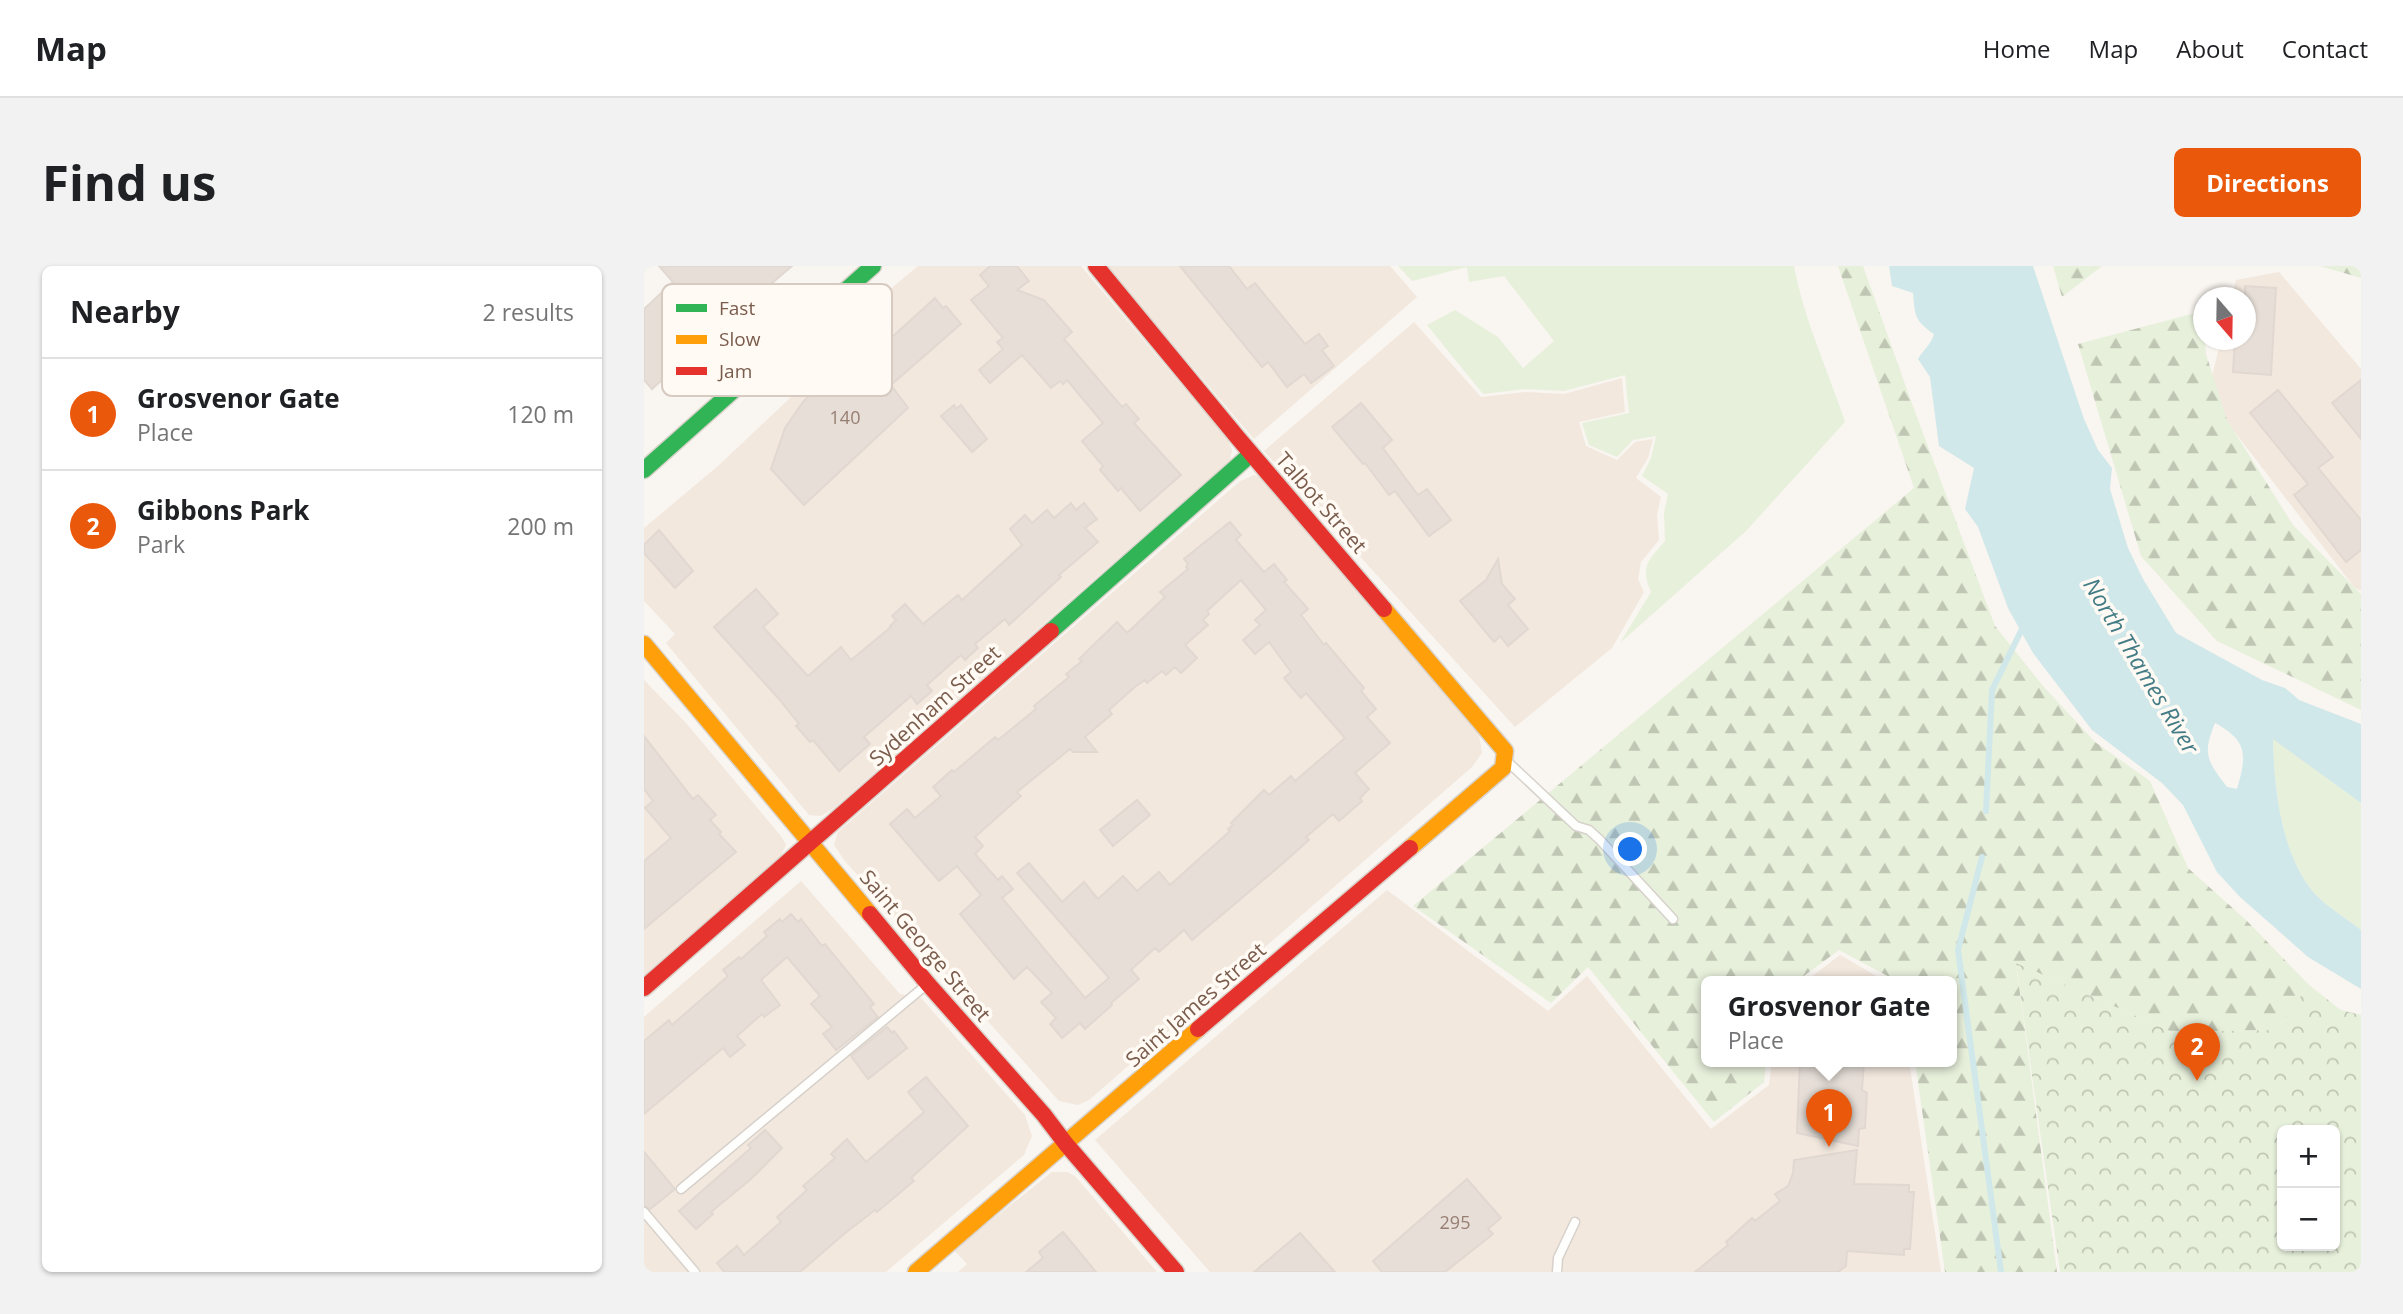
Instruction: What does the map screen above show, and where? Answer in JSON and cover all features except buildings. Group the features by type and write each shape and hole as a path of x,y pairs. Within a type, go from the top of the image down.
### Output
{"street":[{"path":"853,284 873,266"},
{"name":"Talbot Street","path":"1096,266 1251,454 1505,751 1503,763"},
{"path":"644,470 727,396"},
{"name":"Sydenham Street","path":"644,988 1251,454"},
{"name":"Saint George Street","path":"644,644 928,984 1044,1115 1176,1272"},
{"name":"Saint James Street","path":"916,1272 1503,763"}],"lane":[{"path":"1503,763 1568,820 1589,830 1600,840 1673,919"},
{"path":"681,1189 928,984"},
{"path":"644,1212 695,1272"},
{"path":"1557,1272 1558,1258 1575,1222"}],"shaded area":[{"path":"918,266 1081,266 1228,440 1232,450 1230,460 834,808 821,816 809,815 666,643 675,634 644,601 644,528 718,466 792,396 892,396 892,288"},
{"path":"1106,266 1390,266 1417,297 1254,439"},
{"path":"2279,272 2361,369 2361,591 2354,587 2207,396 2218,350 2256,350 2256,287 2234,287 2236,280"},
{"path":"1414,322 1481,397 1525,392 1564,394 1622,378 1625,412 1579,422 1586,446 1617,460 1635,442 1653,439 1648,458 1636,478 1661,497 1657,515 1659,540 1641,562 1638,579 1644,592 1612,648 1515,727 1264,451"},
{"path":"1254,475 1262,477 1479,735 1482,753 1472,767 1089,1100 1078,1105 1059,1101 844,860 834,845 838,832 1239,482"},
{"path":"644,680 686,723 786,845 781,855 644,975"},
{"path":"801,881 900,994 921,998 1025,1115 1032,1136 1024,1155 886,1272 644,1272 644,1017"},
{"path":"1387,890 1548,1011 1587,976 1711,1129 1769,1085 1771,1067 1910,1067 1941,1272 1210,1272 1095,1140"},
{"path":"1840,955 1876,976 1813,976"},
{"path":"1052,1172 1067,1172 1075,1176 1157,1272 958,1272 967,1264 954,1250"}],"green space":[{"path":"1398,266 1794,266 1810,325 1845,422 1746,531 1620,643 1651,592 1646,576 1647,564 1665,541 1664,513 1668,494 1642,476 1651,458 1656,436 1633,440 1617,457 1589,445 1582,423 1629,413 1625,375 1564,391 1525,389 1483,394 1427,325 1455,310 1498,337 1523,368 1554,341 1504,276 1469,282 1467,267 1412,281"},
{"path":"1838,266 1863,266 1995,626 2043,686 2095,742 2150,781 2188,868 2247,921 2309,985 2276,1030 2172,1032 2016,963 2057,1272 1945,1272 1916,1067 1957,1067 1957,976 1888,976 1839,950 1804,976 1701,976 1701,1067 1765,1067 1764,1082 1714,1122 1588,967 1551,1003 1413,906 1914,488"},
{"path":"2053,266 2102,266 2062,297"},
{"path":"2320,266 2361,266 2361,278"},
{"path":"2193,314 2193,350 2206,350 2227,420 2293,525 2361,594 2361,710 2217,641 2141,556 2078,344"},
{"path":"2273,738 2361,803 2361,930 2314,893 2293,859 2277,798"},
{"path":"2016,963 2172,1032 2276,1030 2309,985 2341,1010 2361,1015 2361,1272 2060,1272"}],"water":[{"name":"North Thames River","path":"1889,266 2033,266 2084,419 2098,450 2112,468 2110,489 2128,548 2143,579 2176,633 2262,680 2285,688 2299,700 2361,724 2361,803 2273,739 2278,799 2294,860 2314,893 2361,930 2361,989 2308,957 2240,897 2217,872 2183,805 2162,783 2092,730 2033,653 2008,608 1978,527 1965,509 1974,468 1939,446 1930,377 1918,359 1934,334 1917,317 1913,293 1892,286","holes":["2215,723 2234,736 2242,750 2242,767 2237,789 2227,787 2209,757 2209,743"]}],"waterway":[{"path":"1986,811 1992,690 2021,631"},
{"path":"1982,857 1958,950 2001,1272"}],"traffic: fast":[{"path":"853,284 873,266"},
{"path":"644,470 727,396"},
{"path":"1051,631 1251,454"}],"traffic: slow":[{"path":"1384,609 1505,751 1503,768 1410,848"},
{"path":"644,644 870,914"},
{"path":"916,1272 1198,1029"}],"traffic: jam":[{"path":"1096,266 1384,609"},
{"path":"644,988 1051,631"},
{"path":"1198,1029 1410,848"},
{"path":"870,914 1176,1272"}],"place":[{"name":"Gibbons Park","path":"2197,1081"},
{"name":"Grosvenor Gate","path":"1829,1147"}]}
